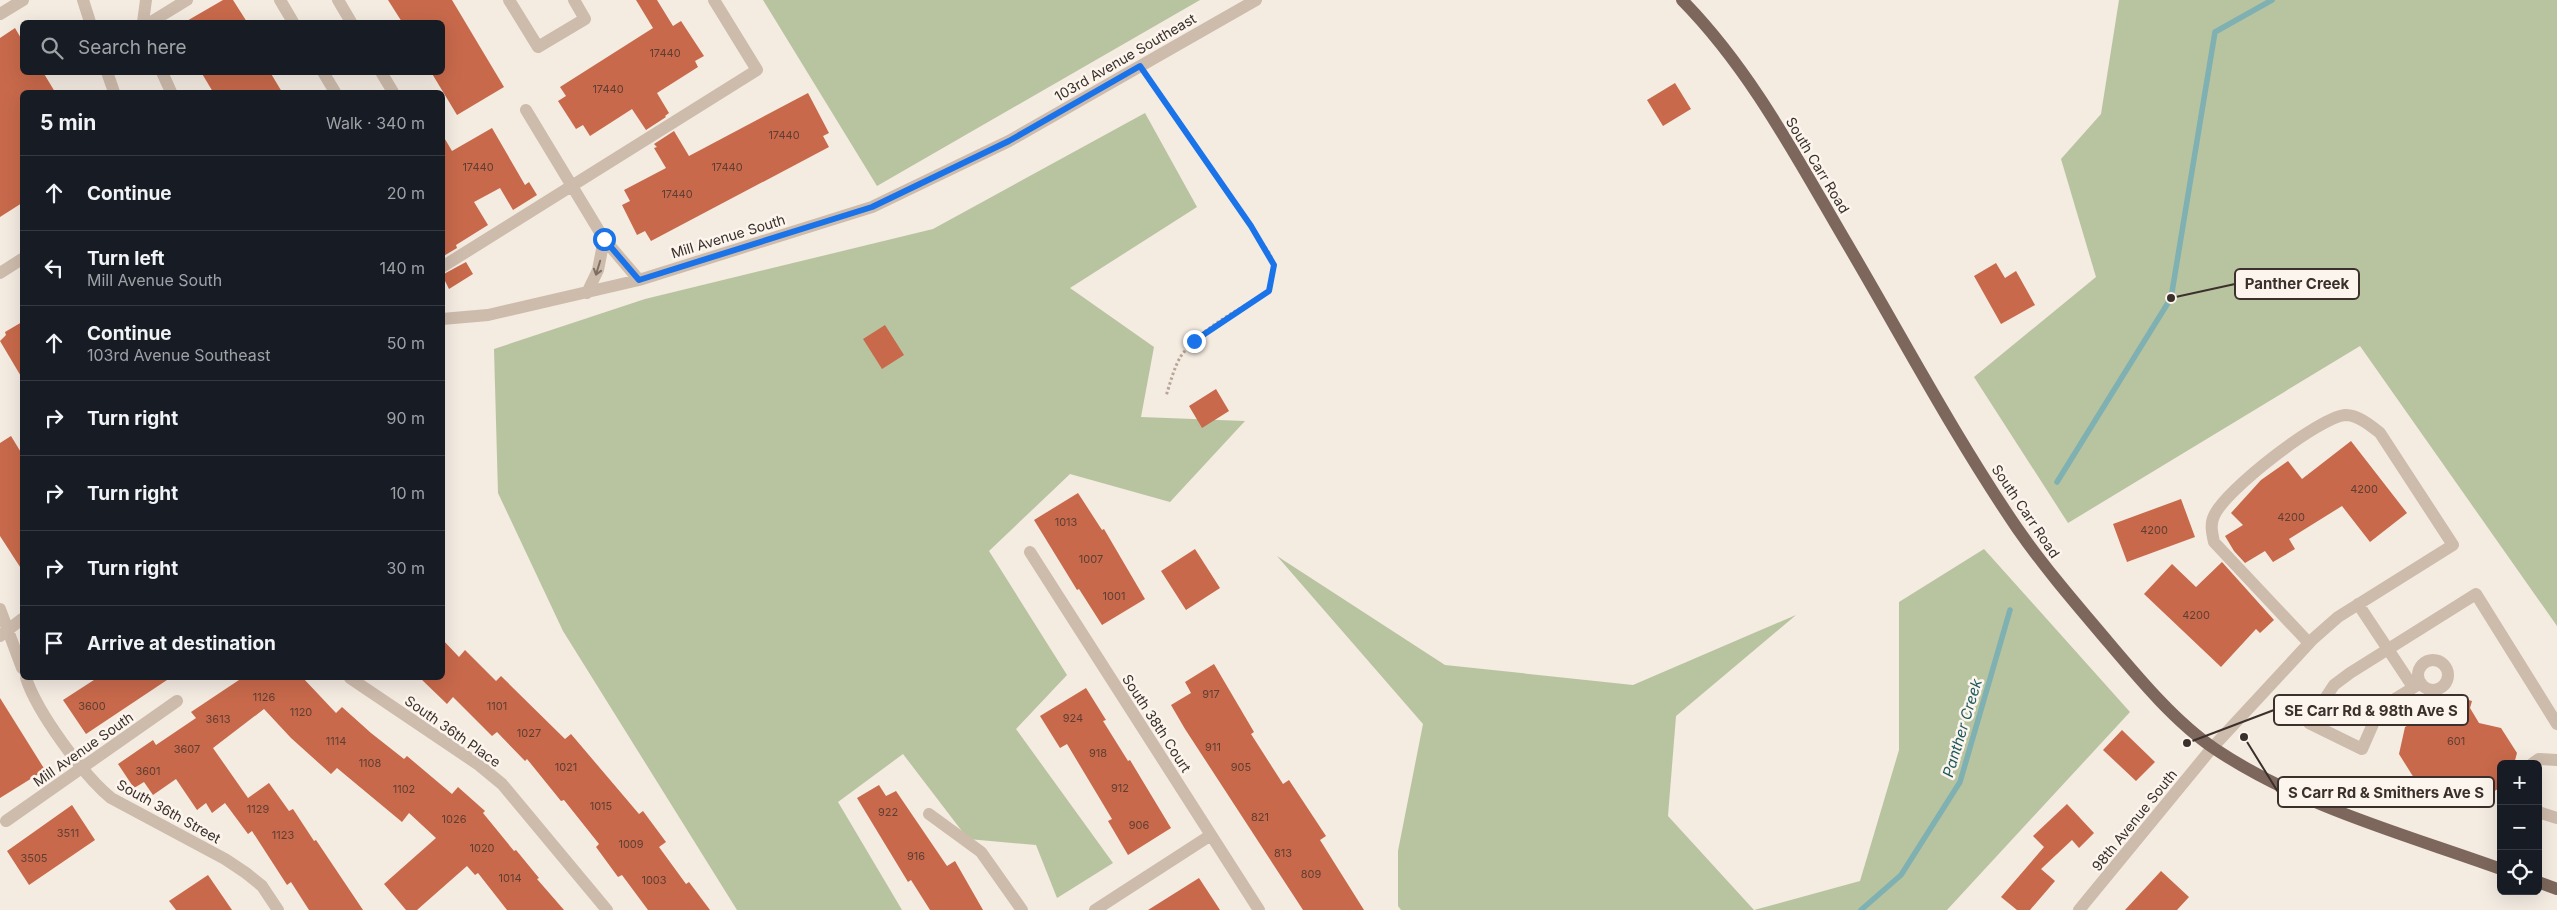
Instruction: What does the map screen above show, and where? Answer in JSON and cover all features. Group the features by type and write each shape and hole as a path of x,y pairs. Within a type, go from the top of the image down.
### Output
{"main road":[{"name":"South Carr Road","path":"1682,0 1710,29 1747,77 1792,149 1978,466 2018,529 2051,574 2134,673 2169,710 2212,748 2265,780 2322,806 2497,868"},
{"path":"2542,883 2557,889"}],"street":[{"path":"0,14 23,0"},
{"path":"83,0 89,20"},
{"path":"144,20 146,0"},
{"path":"153,20 187,0"},
{"path":"280,0 292,20"},
{"path":"338,0 350,20"},
{"path":"509,0 538,47 585,19 574,0"},
{"path":"445,265 757,70 714,0"},
{"name":"103rd Avenue Southeast","path":"1009,141 1256,0"},
{"path":"108,75 113,90"},
{"path":"163,75 170,90"},
{"path":"325,75 334,90"},
{"path":"383,75 392,90"},
{"path":"526,110 604,239 639,280"},
{"name":"Mill Avenue South","path":"445,319 488,315 639,280 872,207 1009,141"},
{"path":"587,293 598,270 604,239"},
{"path":"0,273 20,260"},
{"name":"98th Avenue South","path":"2079,910 2212,748 2309,644 2338,617 2453,545 2385,440 2365,422 2346,415 2323,424 2297,439 2256,470 2220,507 2214,516 2211,530 2214,542 2309,644"},
{"name":"South 38th Court","path":"1030,552 1259,910"},
{"path":"2358,604 2388,649 2417,685 2380,708 2362,749 2309,723 2334,685 2350,672 2388,649 2476,594 2557,724"},
{"path":"0,608 4,633 20,664"},
{"path":"4,633 20,621"},
{"name":"South 36th Street","path":"27,680 31,694 42,712 94,785 111,798 225,859 246,873 262,886 278,910"},
{"name":"South 36th Place","path":"353,680 479,765 502,784 607,910"},
{"name":"Mill Avenue South","path":"6,821 177,701"},
{"path":"2537,760 2539,758 2557,760"},
{"path":"2542,813 2557,818"},
{"path":"929,814 981,852 1022,910"},
{"path":"1095,910 1212,835"}],"path":[{"path":"1140,66 1251,226 1274,265 1269,291 1212,327 1194,341 1180,358 1166,396"}],"green space":[{"path":"763,0 1200,0 877,186"},
{"path":"2119,0 2557,0 2557,626 2360,346 2068,523 1974,377 2096,277 2061,159 2101,114"},
{"path":"1145,113 1197,207 1070,288 1154,347 1141,417 1245,421 1170,502 1070,474 989,551 1067,675 1016,729 1113,863 1057,898 1036,845 968,839 903,754 838,802 902,910 737,910 563,631 498,493 494,349 645,299 933,229"},
{"path":"1984,549 2130,712 1947,910 1754,910 1860,881 1899,750 1899,602"},
{"path":"1277,556 1445,665 1633,685 1796,615 1676,716 1668,816 1754,910 1401,910 1398,906 1398,851 1423,724"}],"building":[{"path":"223,0 233,0 246,20 188,20"},
{"path":"388,0 452,0 504,87 457,115 445,95 445,90 442,90 433,75 445,75 445,20 401,20"},
{"path":"636,0 657,0 673,26 681,21 704,56 695,61 698,67 657,93 669,113 666,117 646,130 632,109 590,136 583,125 576,129 558,101 566,96 560,87 653,28"},
{"path":"15,28 20,37 20,75 45,75 54,90 20,90 20,204 0,217 0,38"},
{"path":"203,75 272,75 281,90 212,90"},
{"path":"1675,83 1691,109 1663,126 1647,100"},
{"path":"808,93 829,133 823,136 829,147 651,241 645,231 637,235 622,205 630,201 624,190 666,168 654,148 657,147 654,144 674,131 689,156"},
{"path":"492,128 525,185 529,182 537,195 513,210 500,188 474,202 488,225 456,245 457,248 445,255 445,139 452,151"},
{"path":"466,262 473,274 449,289 445,281 445,273"},
{"path":"1996,263 2005,278 2016,271 2035,305 2001,324 1974,276"},
{"path":"20,323 20,375 0,341 6,335 5,332"},
{"path":"885,325 904,355 882,369 863,339"},
{"path":"1216,389 1229,411 1202,428 1189,406"},
{"path":"11,436 20,451 20,567 0,536 0,443"},
{"path":"2351,441 2407,513 2370,542 2342,506 2289,539 2295,549 2273,562 2265,551 2245,563 2234,551 2225,536 2243,525 2231,513 2261,480 2288,461 2302,479"},
{"path":"1078,493 1102,530 1104,529 1145,599 1102,625 1079,589 1077,590 1034,520"},
{"path":"2181,499 2195,537 2127,562 2113,524"},
{"path":"1195,549 1220,588 1186,610 1161,571"},
{"path":"2222,562 2274,620 2260,633 2256,629 2221,667 2144,594 2172,564 2196,587"},
{"path":"445,642 459,657 465,650 496,681 501,676 565,739 571,734 639,814 643,811 666,842 659,847 686,884 689,882 710,910 648,910 622,875 618,877 596,847 599,844 564,800 561,801 527,759 525,761 497,732 492,736 453,697 447,704 422,680 445,680"},
{"path":"1214,664 1254,732 1251,734 1283,784 1289,780 1326,836 1320,840 1364,910 1303,910 1185,729 1171,705 1191,693 1185,682"},
{"path":"94,680 167,680 86,734 63,700"},
{"path":"239,680 305,680 336,713 342,707 371,733 404,759 407,756 452,794 458,787 485,811 483,813 514,851 516,850 539,878 537,879 564,910 507,910 478,873 475,875 467,866 417,910 406,910 384,884 436,838 409,813 402,822 337,768 331,774 291,738 264,709 213,748 248,798 269,783 289,811 293,809 314,841 316,840 363,910 309,910 291,882 287,885 252,831 248,834 225,803 212,813 206,803 197,810 176,779 153,795 144,782 134,788 118,764 153,740 156,745 196,718 191,712"},
{"path":"1086,688 1106,720 1103,721 1128,761 1130,760 1171,828 1128,855 1108,821 1112,819 1067,744 1060,748 1040,716"},
{"path":"2458,697 2472,701 2470,708 2479,723 2501,728 2517,753 2515,760 2497,760 2497,789 2488,795 2414,778 2399,754 2405,727"},
{"path":"0,698 45,770 0,798"},
{"path":"2122,730 2155,762 2136,781 2103,750"},
{"path":"879,785 886,796 896,791 947,866 955,861 983,910 930,910 911,880 908,882 857,798"},
{"path":"2067,804 2094,833 2079,848 2072,840 2041,869 2055,881 2030,910 2017,910 2001,897 2044,847 2033,836"},
{"path":"72,805 95,840 29,885 7,851"},
{"path":"2161,871 2189,897 2177,910 2125,910"},
{"path":"208,875 232,910 176,910 169,901"},
{"path":"1199,878 1220,910 1148,910"}],"waterway":[{"name":"Panther Creek","path":"2057,482 2171,298 2215,32 2272,0"},
{"name":"Panther Creek","path":"1861,910 1901,875 1960,782 2010,610"}],"place":[{"name":"Panther Creek","path":"2171,298"},
{"name":"S Carr Rd & Smithers Ave S","path":"2244,737"},
{"name":"SE Carr Rd & 98th Ave S","path":"2187,743"}],"route":[{"path":"604,239 639,280 872,207 1009,141 1140,66 1270,254 1274,265 1269,291 1212,327 1194,341"}]}
